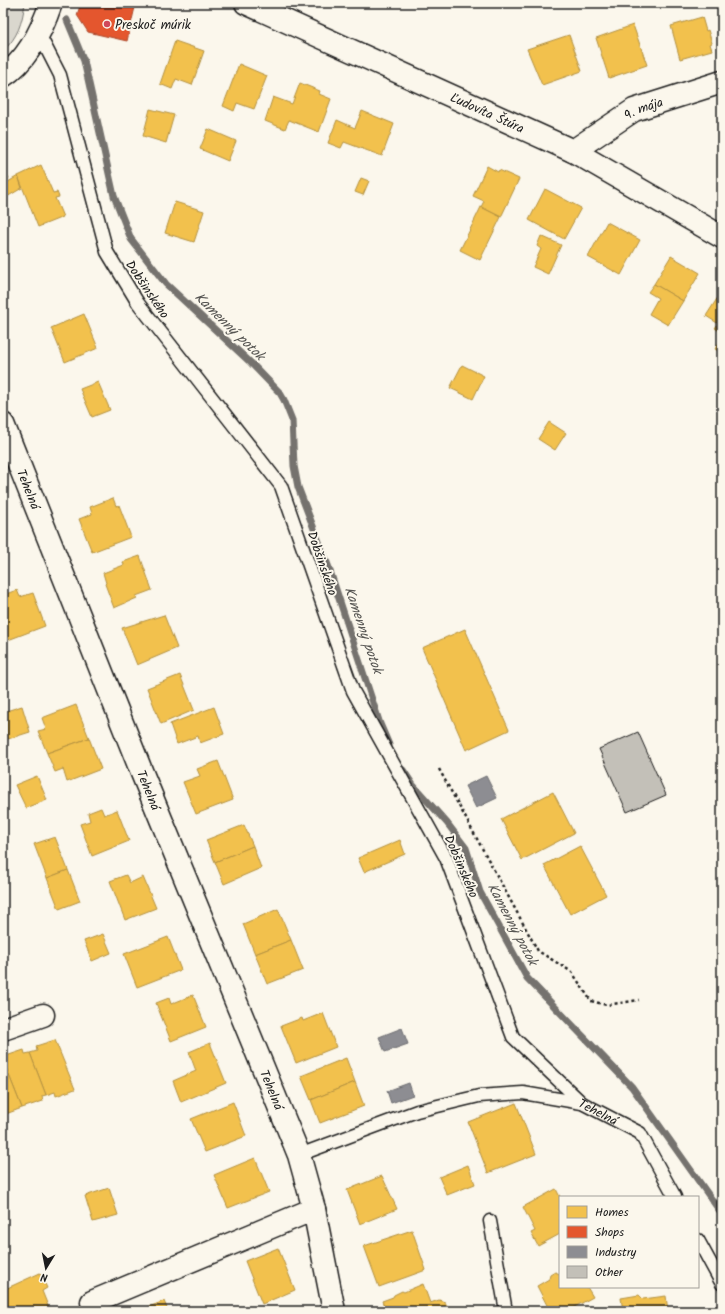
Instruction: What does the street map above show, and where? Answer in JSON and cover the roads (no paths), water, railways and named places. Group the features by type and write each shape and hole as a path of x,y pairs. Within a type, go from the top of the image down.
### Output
{"street":[{"path":"3,76 27,54 51,3"},
{"name":"Ľudovíta Štúra","path":"246,3 572,151 722,237"},
{"name":"9. mája","path":"572,151 634,110 722,82"},
{"name":"Tehelná","path":"3,424 142,773 299,1155 314,1210 334,1311"},
{"path":"3,1029 43,1015"},
{"path":"95,1311 92,1302 314,1210"}],"lane":[{"name":"Dobšinského","path":"38,32 60,75 107,252 138,303 281,486 353,691 446,858 513,1037 582,1103"},
{"name":"Tehelná","path":"299,1155 416,1111 479,1096 523,1093 582,1103 640,1133 674,1196"},
{"path":"490,1221 506,1311"},
{"path":"699,1242 722,1284"}],"waterway":[{"name":"Kamenný potok","path":"67,20 84,61 114,196 131,239 166,284 251,363 280,393 284,400 292,420 294,466 298,487 329,568 380,724 389,745"},
{"name":"Kamenný potok","path":"403,770 413,785 447,823 466,848 480,892 527,978 632,1087 722,1214"}],"place":[{"name":"Preskoč múrik","path":"107,24"}]}
